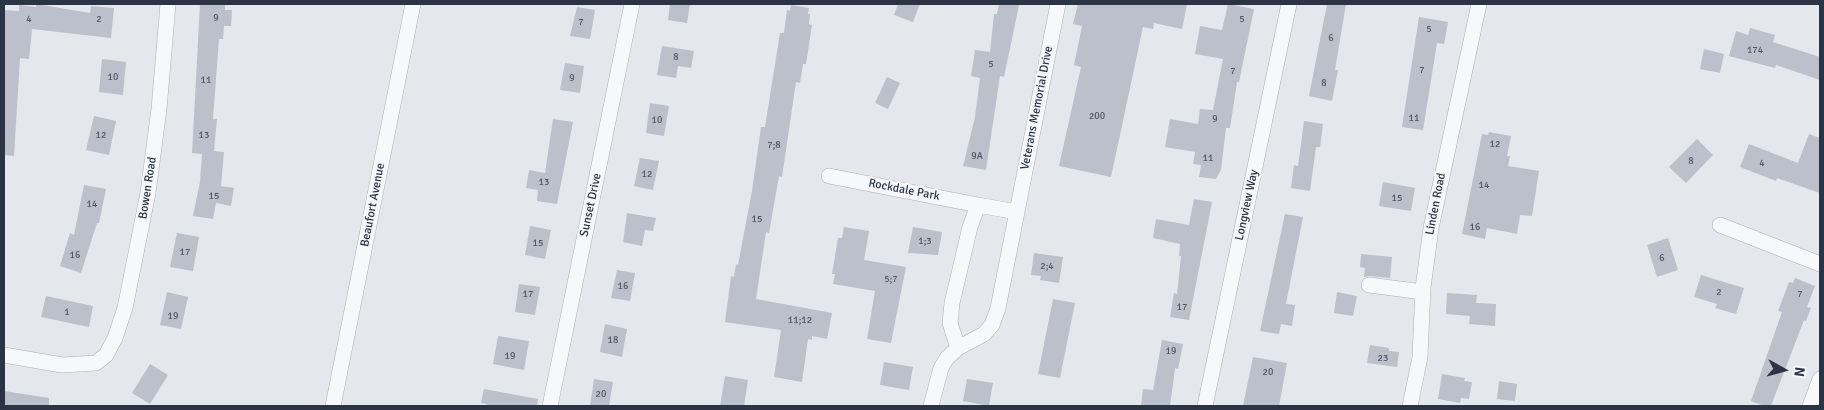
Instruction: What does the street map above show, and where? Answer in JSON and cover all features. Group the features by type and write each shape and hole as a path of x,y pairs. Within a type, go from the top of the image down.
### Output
{"street":[{"name":"Bowen Road","path":"4,355 62,365 96,363 106,355 115,338 125,308 140,239 159,109 168,4"},
{"name":"Beaufort Avenue","path":"333,406 413,4"},
{"name":"Sunset Drive","path":"550,406 632,4"},
{"name":"Veterans Memorial Drive","path":"931,406 941,368 947,358 958,348 973,342 992,325 998,308 1058,4"},
{"name":"Longview Way","path":"1205,406 1289,4"},
{"name":"Linden Road","path":"1410,406 1420,357 1423,292 1438,195 1479,4"},
{"name":"Rockdale Park","path":"829,176 978,205"},
{"path":"958,348 950,323 952,302 970,227 978,205 1017,212"},
{"path":"1720,224 1820,264"},
{"path":"1369,285 1423,292"},
{"path":"1810,406 1820,379"}],"building":[{"path":"36,4 90,13 91,6 114,8 111,38 32,29 29,59 20,58 14,156 4,155 4,10 19,11 19,5 36,7"},
{"path":"200,4 225,4 225,10 232,10 231,26 224,26 223,39 219,39 213,119 217,119 214,151 224,152 221,186 234,188 231,206 216,203 213,219 193,216 200,182 202,154 192,153"},
{"path":"670,4 690,4 687,23 668,20"},
{"path":"898,4 920,4 913,22 894,15"},
{"path":"999,4 1019,5 1004,77 1000,76 986,170 963,166 975,117 980,78 971,76 975,50 990,52 994,14 997,14"},
{"path":"1078,4 1187,4 1182,29 1154,23 1153,29 1143,27 1111,177 1059,166 1081,67 1074,65 1082,26 1073,24"},
{"path":"1228,4 1254,9 1239,82 1237,82 1230,128 1226,128 1221,170 1216,179 1199,177 1201,165 1193,164 1195,152 1165,147 1170,119 1198,124 1200,109 1213,110 1223,59 1195,54 1200,26 1222,30"},
{"path":"1327,4 1346,4 1335,70 1338,70 1332,101 1309,96"},
{"path":"791,5 809,8 809,24 812,25 806,64 803,64 800,83 796,82 782,177 779,176 769,233 766,232 756,299 832,313 827,339 812,336 812,340 808,339 802,382 774,377 781,330 725,322 731,276 734,277 736,264 738,265 752,191 761,127 765,127 780,33 784,33 787,10 790,11"},
{"path":"577,7 595,10 590,39 570,36"},
{"path":"1419,17 1448,22 1444,44 1437,43 1423,130 1402,127"},
{"path":"1750,28 1775,35 1773,42 1820,57 1820,80 1776,65 1775,68 1729,56 1736,31 1748,35"},
{"path":"662,46 694,51 691,68 678,66 676,78 657,75"},
{"path":"1704,49 1724,54 1720,73 1700,69"},
{"path":"102,59 126,62 123,95 99,92"},
{"path":"565,63 584,66 580,93 560,90"},
{"path":"887,77 900,83 888,109 875,103"},
{"path":"650,103 669,106 664,136 646,133"},
{"path":"94,116 116,121 109,155 86,150"},
{"path":"553,119 573,122 557,204 537,201 538,190 526,188 529,170 545,173"},
{"path":"1304,121 1323,124 1320,147 1316,147 1310,191 1291,188 1294,165 1298,166"},
{"path":"1489,132 1511,136 1507,156 1510,156 1508,166 1539,171 1532,216 1520,215 1517,234 1487,228 1485,239 1462,234 1482,134 1488,135"},
{"path":"1809,134 1820,138 1820,193 1777,178 1776,181 1740,167 1749,144 1798,163"},
{"path":"1697,139 1713,155 1686,183 1669,167"},
{"path":"640,158 659,161 653,190 634,186"},
{"path":"1383,182 1415,188 1411,211 1379,206"},
{"path":"84,185 106,189 99,223 97,223 81,273 60,266 70,233 74,235"},
{"path":"1194,199 1212,202 1189,320 1170,317 1174,293 1177,294 1181,256 1179,256 1180,244 1153,238 1156,219 1189,225"},
{"path":"627,213 656,218 653,231 645,230 642,246 623,242"},
{"path":"1285,214 1303,217 1286,304 1295,305 1292,326 1281,324 1279,334 1260,331"},
{"path":"530,226 551,230 545,259 525,255"},
{"path":"844,227 869,231 864,260 906,267 891,343 867,339 875,291 833,284 835,274 832,274 838,238 842,238"},
{"path":"913,227 942,232 938,255 908,253"},
{"path":"177,233 199,237 193,271 170,267"},
{"path":"1668,238 1678,270 1657,277 1647,245"},
{"path":"1034,253 1063,257 1059,283 1040,280 1041,276 1031,275"},
{"path":"1361,254 1392,257 1390,278 1364,277 1365,268 1360,267"},
{"path":"617,270 635,273 630,301 611,298"},
{"path":"1701,275 1744,288 1736,314 1715,308 1717,304 1694,297"},
{"path":"1795,278 1815,286 1807,307 1811,308 1806,321 1804,320 1771,406 1764,406 1751,401 1782,312 1778,311 1789,282 1793,283"},
{"path":"519,284 540,287 535,315 515,312"},
{"path":"167,292 188,297 181,329 160,325"},
{"path":"1337,292 1357,296 1353,316 1334,313"},
{"path":"1447,293 1477,295 1476,303 1496,304 1495,326 1469,324 1470,316 1446,314"},
{"path":"46,296 93,306 89,327 41,317"},
{"path":"1053,299 1075,303 1060,378 1038,374"},
{"path":"605,324 627,329 622,357 600,352"},
{"path":"498,336 529,341 524,370 493,364"},
{"path":"1162,340 1183,344 1178,369 1175,368 1170,406 1141,406 1143,389 1153,390"},
{"path":"1370,345 1389,348 1389,351 1399,352 1397,367 1367,363"},
{"path":"1253,357 1287,363 1279,406 1243,406"},
{"path":"884,362 913,367 909,390 880,385"},
{"path":"150,364 168,375 150,404 132,393"},
{"path":"1442,374 1465,378 1464,381 1472,382 1469,399 1461,398 1460,403 1438,399"},
{"path":"725,376 748,380 744,406 720,406"},
{"path":"594,379 613,382 609,406 590,406"},
{"path":"967,379 993,383 989,406 963,401"},
{"path":"1499,381 1517,384 1515,401 1497,399"},
{"path":"484,389 538,399 537,406 486,406 487,404 481,403"},
{"path":"4,391 49,398 49,406 4,406"}]}
